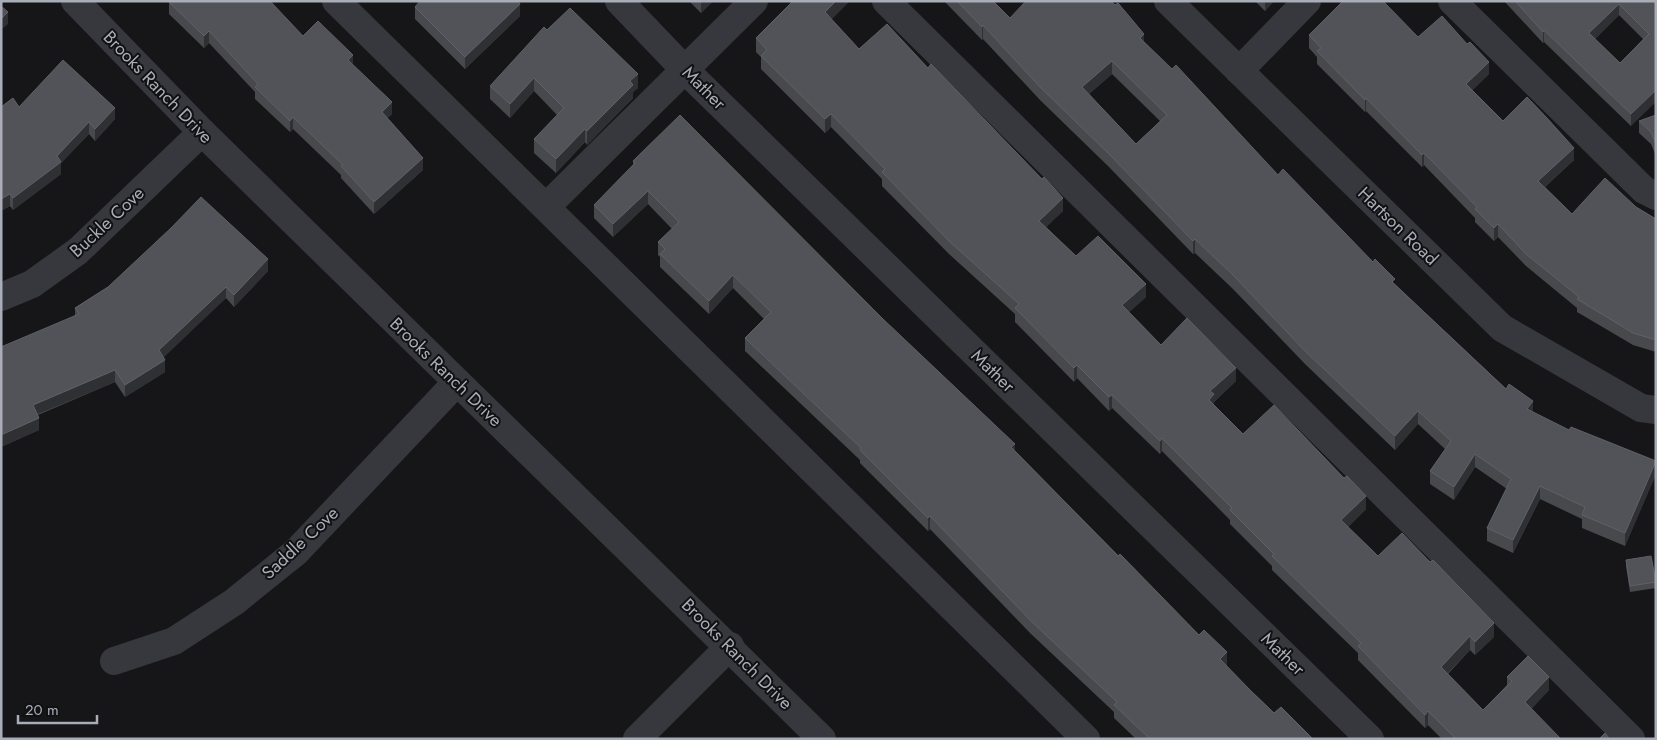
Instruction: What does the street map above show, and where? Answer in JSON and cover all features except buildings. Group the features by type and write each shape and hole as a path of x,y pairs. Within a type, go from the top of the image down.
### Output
{"street":[{"name":"Brooks Ranch Drive","path":"75,1 202,132 456,382 730,646 822,739"},
{"path":"336,1 1086,739"},
{"name":"Mather","path":"619,1 685,70 1370,739"},
{"path":"546,207 754,1"},
{"path":"886,1 1631,739"},
{"name":"Hartson Road","path":"1168,1 1502,328 1642,408 1656,410"},
{"path":"1239,71 1307,1"},
{"path":"1452,1 1644,190 1656,196"},
{"name":"Buckle Cove","path":"1,297 32,284 78,251 202,132"},
{"name":"Saddle Cove","path":"114,661 174,641 242,596 296,552 456,382"},
{"path":"637,739 730,646"}]}
